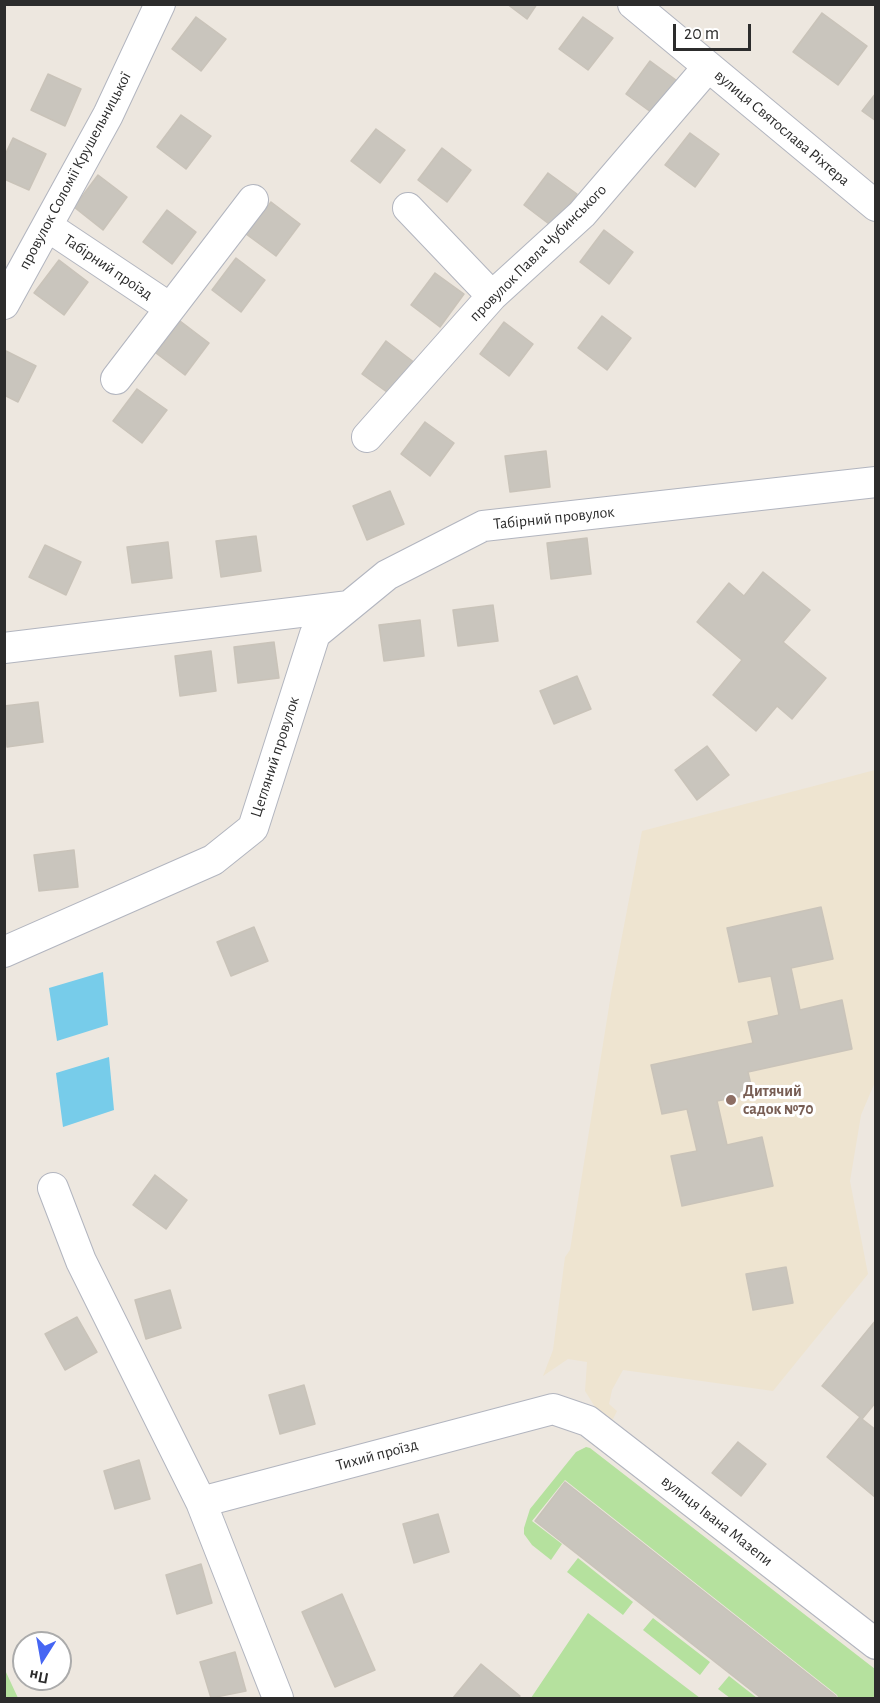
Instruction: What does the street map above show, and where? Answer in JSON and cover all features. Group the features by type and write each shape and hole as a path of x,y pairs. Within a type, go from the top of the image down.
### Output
{"street":[{"name":"провулок Соломії Крушельницької","path":"4,304 108,115 160,4"},
{"name":"вулиця Святослава Ріхтера","path":"633,4 876,206"},
{"name":"провулок Павла Чубинського","path":"367,437 492,296 582,214 708,67"},
{"name":"Табірний проїзд","path":"116,379 253,200"},
{"path":"408,208 492,296"},
{"name":"Табірний проїзд","path":"47,226 170,308"},
{"name":"Табірний провулок","path":"349,606 387,575 483,526 876,482"},
{"path":"4,648 349,606"},
{"name":"Цегляний провулок","path":"4,952 213,860 253,828 315,633 349,606"},
{"path":"53,1188 81,1262 201,1502 278,1698"},
{"name":"Тихий проїзд","path":"201,1502 553,1409"},
{"name":"вулиця Івана Мазепи","path":"553,1409 588,1421 876,1644"}],"shaded area":[{"name":"Дитячий садок №70","path":"875,770 875,1082 861,1115 850,1181 868,1274 773,1391 623,1370 612,1390 609,1404 617,1411 611,1423 597,1410 585,1391 587,1362 568,1359 543,1376 553,1350 565,1257 570,1250 611,994 642,831"}],"green space":[{"path":"586,1447 875,1669 875,1698 838,1698 565,1480 532,1521 562,1544 551,1560 532,1545 524,1534 530,1509 576,1452"},
{"path":"578,1558 633,1602 623,1615 567,1572"},
{"path":"588,1613 613,1632 700,1698 531,1698"},
{"path":"653,1618 710,1662 700,1675 643,1630"},
{"path":"5,1670 12,1685 12,1691 15,1691 18,1698 5,1698"},
{"path":"729,1676 757,1698 730,1698 718,1689"}],"water":[{"path":"103,972 108,1025 57,1041 49,988"},
{"path":"109,1057 114,1110 63,1127 56,1073"}],"building":[{"path":"507,4 537,4 527,19"},
{"path":"822,13 867,46 838,85 793,52"},
{"path":"196,17 226,39 201,71 172,49"},
{"path":"583,17 613,38 588,70 559,49"},
{"path":"650,61 680,83 655,115 626,94"},
{"path":"48,74 81,89 65,126 31,110"},
{"path":"876,93 876,121 862,111"},
{"path":"181,115 211,136 186,169 157,147"},
{"path":"376,129 405,150 380,183 351,161"},
{"path":"690,133 719,154 695,187 665,165"},
{"path":"13,138 46,154 29,190 4,179 4,157"},
{"path":"442,148 471,170 447,202 418,180"},
{"path":"548,173 577,194 553,227 524,205"},
{"path":"98,175 127,197 103,230 74,207"},
{"path":"271,202 300,224 276,256 246,234"},
{"path":"167,210 196,232 172,264 143,242"},
{"path":"604,230 633,252 609,284 580,262"},
{"path":"236,258 265,280 241,312 212,290"},
{"path":"59,260 88,282 64,315 34,293"},
{"path":"435,273 464,294 440,327 411,305"},
{"path":"602,316 631,338 607,370 578,348"},
{"path":"180,321 209,343 185,375 156,353"},
{"path":"504,322 533,344 509,376 480,354"},
{"path":"386,341 415,363 391,395 362,374"},
{"path":"4,350 36,366 18,402 4,395"},
{"path":"137,389 167,410 142,443 113,421"},
{"path":"425,422 454,443 430,476 401,454"},
{"path":"546,451 550,487 510,492 505,456"},
{"path":"390,491 404,524 367,540 353,506"},
{"path":"256,536 261,571 221,577 216,541"},
{"path":"587,538 591,574 551,579 547,543"},
{"path":"168,542 172,578 132,583 127,547"},
{"path":"45,545 81,562 66,595 29,577"},
{"path":"763,572 810,610 783,642 826,678 792,719 777,706 756,731 713,695 742,660 697,622 729,583 744,596"},
{"path":"493,605 498,641 458,646 453,610"},
{"path":"420,620 424,656 384,661 379,625"},
{"path":"274,642 279,678 238,683 234,647"},
{"path":"211,651 216,691 180,696 175,656"},
{"path":"577,676 591,709 554,724 540,691"},
{"path":"38,702 43,742 7,747 4,706"},
{"path":"707,746 729,775 697,800 675,770"},
{"path":"74,850 78,887 39,891 34,855"},
{"name":"Дитячий садок №70","path":"821,907 833,959 791,968 800,1010 842,1000 852,1049 748,1072 753,1094 717,1101 727,1145 762,1137 773,1186 682,1206 671,1156 697,1151 687,1109 662,1114 651,1065 753,1043 748,1022 779,1015 771,976 739,982 727,928"},
{"path":"254,927 268,961 231,976 217,942"},
{"path":"155,1175 187,1200 166,1229 133,1205"},
{"path":"786,1267 793,1303 753,1310 746,1274"},
{"path":"170,1290 181,1328 146,1339 135,1300"},
{"path":"77,1317 97,1352 65,1370 45,1334"},
{"path":"876,1320 876,1402 862,1419 876,1430 876,1498 827,1457 860,1417 822,1386"},
{"path":"304,1385 315,1424 280,1434 269,1395"},
{"path":"738,1442 766,1464 741,1496 712,1473"},
{"path":"139,1460 150,1499 115,1509 104,1471"},
{"path":"565,1482 836,1698 761,1698 535,1521"},
{"path":"438,1514 449,1552 414,1563 403,1524"},
{"path":"201,1564 212,1603 177,1614 166,1575"},
{"path":"342,1594 375,1670 335,1687 302,1612"},
{"path":"235,1652 246,1691 211,1698 200,1662"},
{"path":"481,1664 520,1696 518,1698 453,1698"}],"place":[{"name":"Дитячий садок №70","path":"731,1100"}]}
